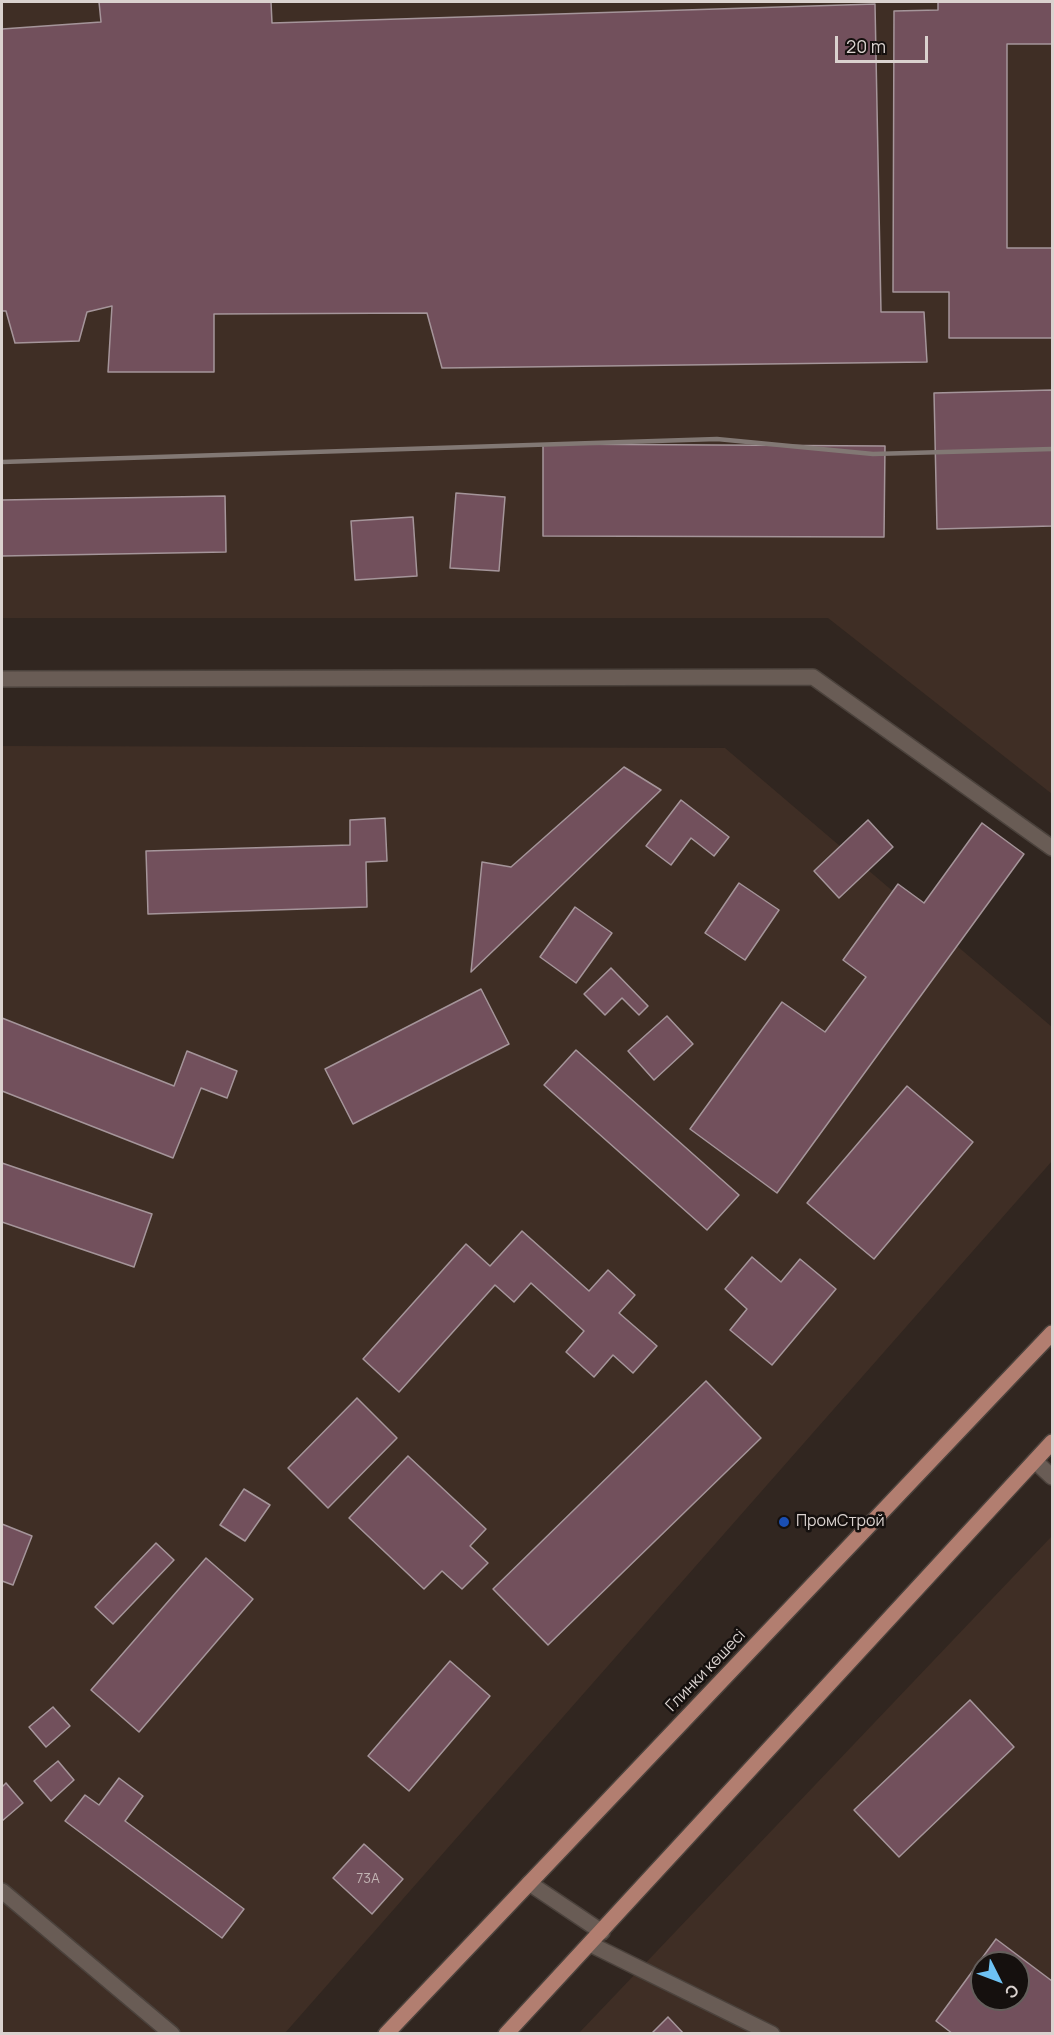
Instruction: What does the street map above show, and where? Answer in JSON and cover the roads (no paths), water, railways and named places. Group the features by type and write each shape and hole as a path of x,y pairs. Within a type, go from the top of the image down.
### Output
{"main road":[{"name":"Глинки көшесі","path":"386,2034 1053,1333"},
{"path":"506,2034 1053,1442"}],"street":[{"path":"2,679 813,677 1053,848"},
{"path":"1035,1461 1053,1477"},
{"path":"529,1883 602,1932"},
{"path":"2,1892 172,2034"},
{"path":"590,1944 772,2034"}],"railway":[{"path":"2,462 717,439 873,454 1052,449"}],"place":[{"name":"ПромСтрой","path":"784,1522"}]}
